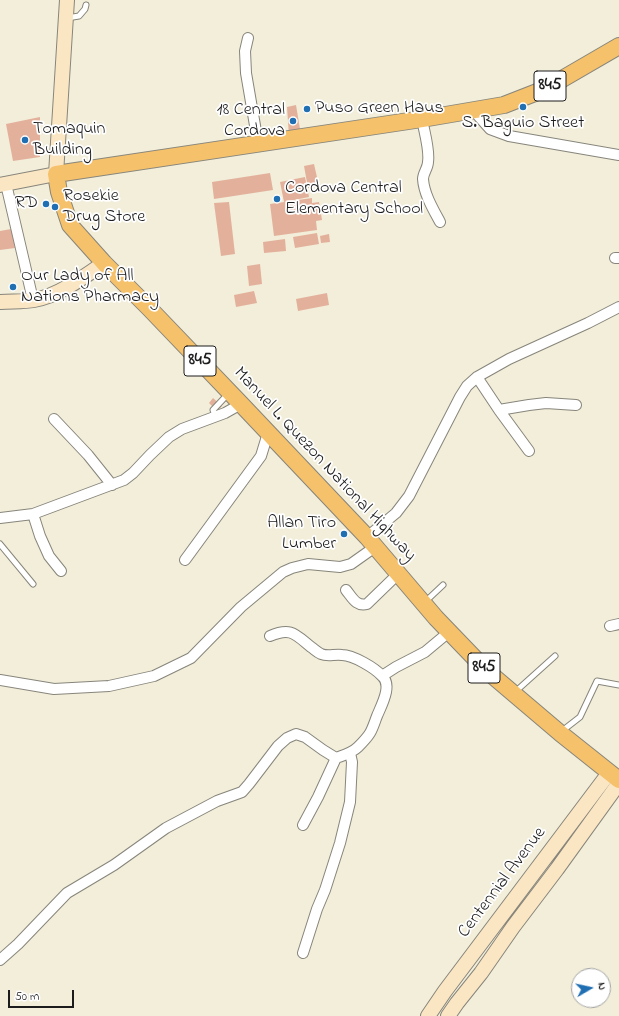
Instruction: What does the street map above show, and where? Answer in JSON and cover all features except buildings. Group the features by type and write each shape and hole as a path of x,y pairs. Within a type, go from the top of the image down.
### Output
{"main road":[{"name":"845","path":"56,174 422,119 504,105 545,89 619,46"},
{"name":"Manuel L. Quezon National Highway","path":"56,174 59,192 70,225 104,263 236,398 371,542 423,603 486,671 616,778"}],"street":[{"path":"34,300 3,184 56,174 67,0"},
{"path":"248,38 245,51 246,73 258,143"},
{"path":"473,110 490,129 509,136 619,155"},
{"path":"422,119 428,154 428,162 424,176 424,186 440,222"},
{"path":"0,302 34,300 48,296 78,281 104,263"},
{"path":"0,680 54,690 109,686 154,676 191,658 241,607 282,572 308,564 340,567 350,564 396,513 408,496 467,386 477,377 509,359 588,324 619,307"},
{"path":"477,377 529,451"},
{"path":"0,518 33,514 124,480 134,473 169,437 182,429 225,413 236,398"},
{"path":"499,410 546,403 576,405"},
{"path":"54,419 88,455 112,485"},
{"path":"185,560 261,456 268,433"},
{"path":"33,514 40,536 50,556 61,571"},
{"path":"346,590 358,604 367,604 398,574"},
{"path":"270,636 288,631 295,634 319,653 326,656 342,655 358,660 382,676 385,680 386,691 384,703 370,734 350,753 336,758 318,798 303,825"},
{"path":"382,676 425,652 449,632"},
{"path":"0,960 18,944 67,893 114,864 166,828 217,801 242,792 278,746 287,738 296,734 305,736 336,758"},
{"path":"303,953 325,890 347,816 350,802 352,762 350,753"},
{"name":"Centennial Avenue","path":"428,1016 445,991 616,778"},
{"name":"Centennial Avenue","path":"448,1016 557,869 616,778"},
{"path":"445,991 457,1003"}],"lane":[{"path":"66,18 79,16 85,9 86,5"},
{"path":"215,416 213,410 236,398"},
{"path":"0,544 33,584"},
{"path":"423,603 443,585"},
{"path":"513,694 555,656"},
{"path":"560,733 580,717 597,681 619,685"}],"place":[{"name":"S. Baguio Street","path":"523,107"},
{"name":"Puso Green Haus","path":"307,109"},
{"name":"18 Central Cordova","path":"293,121"},
{"name":"Tomaquin Building","path":"25,140"},
{"name":"Cordova Central Elementary School","path":"277,199"},
{"name":"RD","path":"46,204"},
{"name":"Rosekie Drug Store","path":"55,207"},
{"name":"Our Lady of All Nations Pharmacy","path":"13,287"},
{"name":"Allan Tiro Lumber","path":"344,534"}]}
